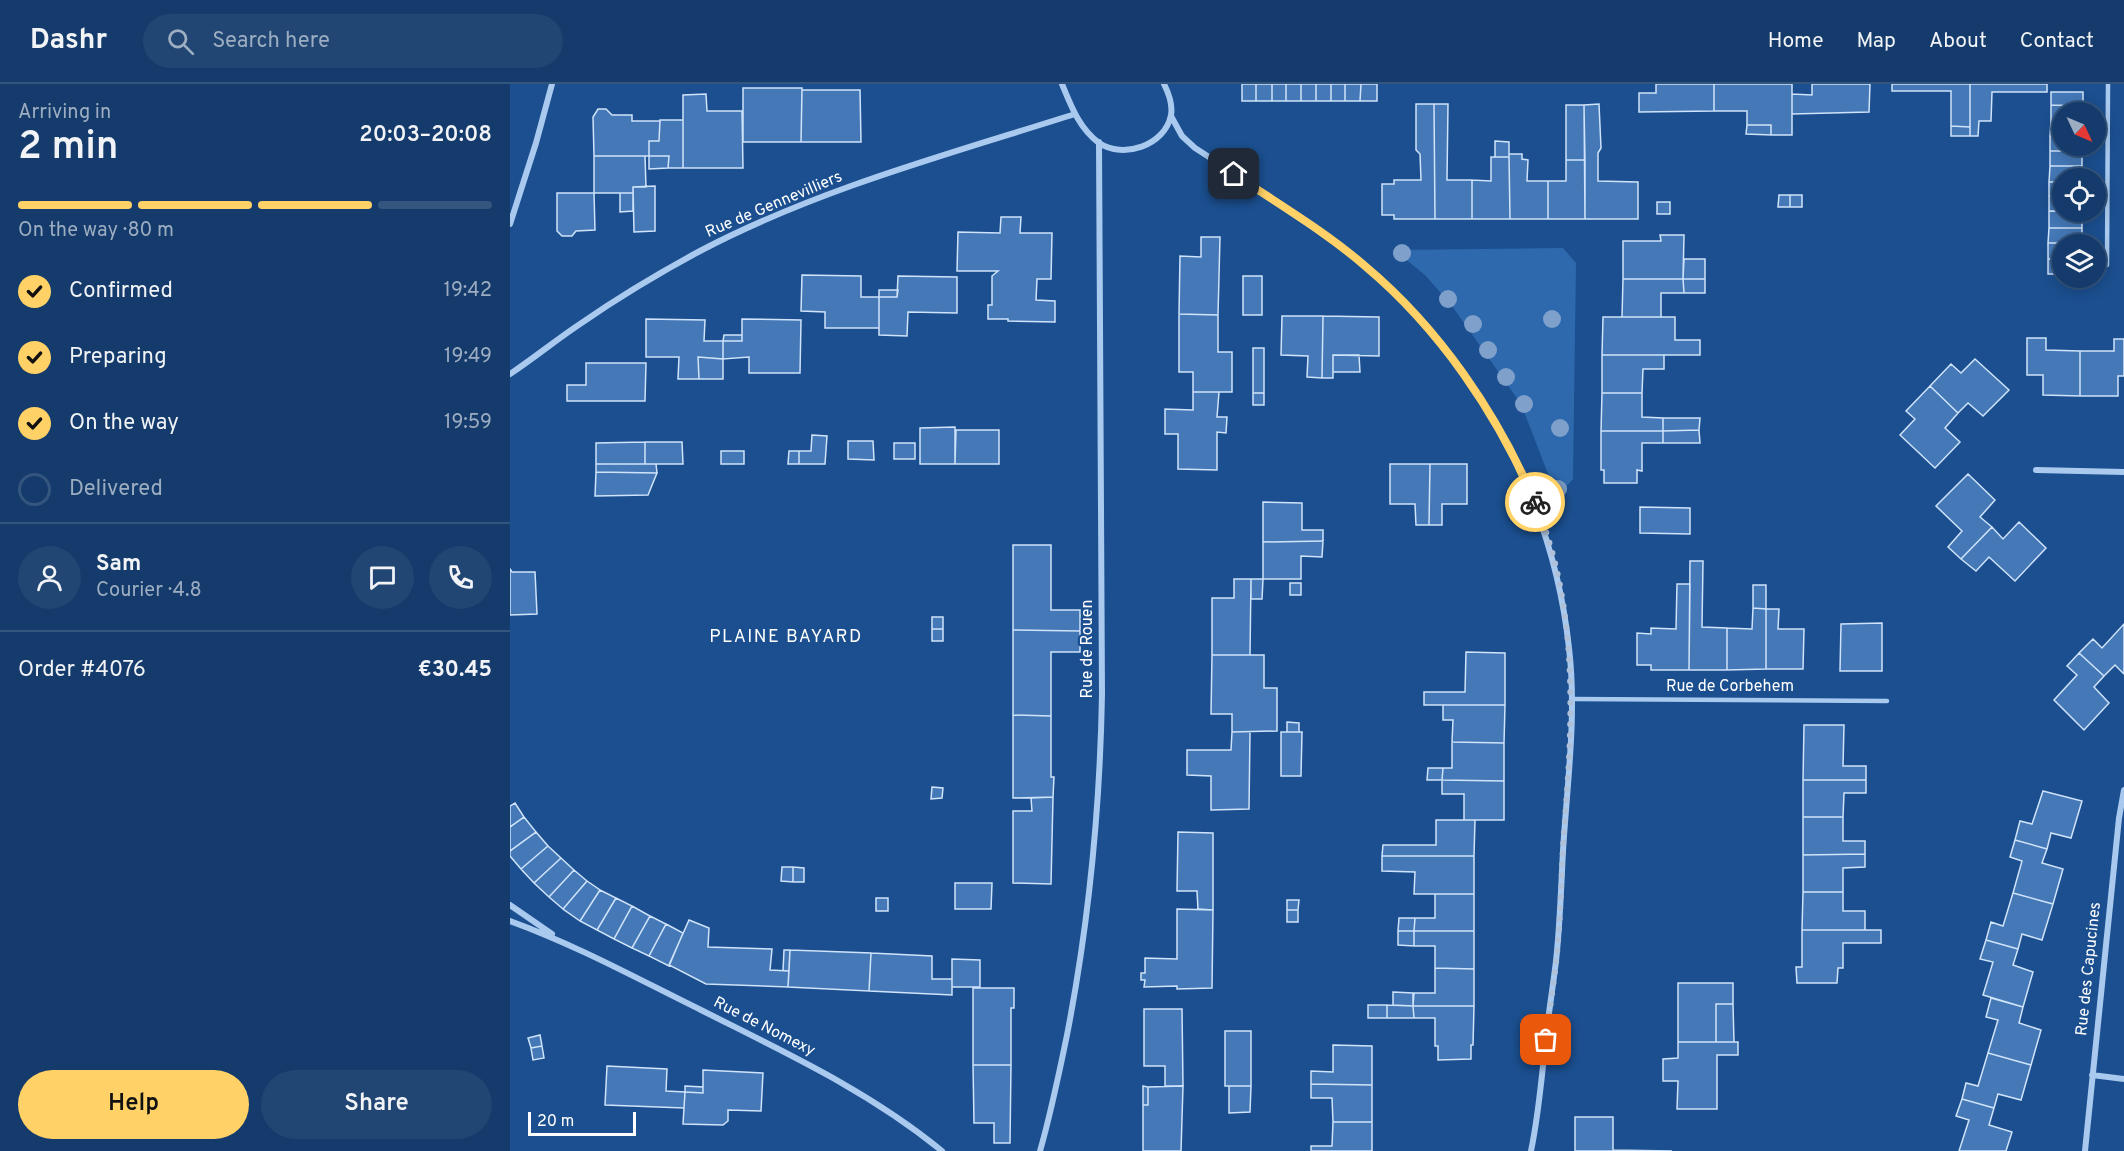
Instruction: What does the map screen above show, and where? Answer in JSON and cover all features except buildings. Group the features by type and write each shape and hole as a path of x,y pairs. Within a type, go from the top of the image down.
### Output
{"street":[{"path":"510,224 552,84"},
{"path":"1062,84 1080,123 1098,142 1119,151 1134,149 1158,136 1164,129 1171,116 1171,101 1166,85"},
{"name":"Rue de Gennevilliers","path":"510,374 630,291 739,232 845,188 1075,114"},
{"path":"1171,116 1182,136 1196,148 1329,238 1366,266 1423,322 1473,387 1518,466 1537,508 1547,537 1565,619 1570,649 1572,699 1570,768 1556,962 1539,1108 1531,1151"},
{"name":"Rue de Rouen","path":"1040,1151 1055,1092 1078,976 1092,868 1100,765 1102,693 1098,142"},
{"path":"2036,470 2124,472"},
{"name":"Rue des Capucines","path":"2085,1151 2119,818 2124,790"},
{"name":"Rue de Nomexy","path":"510,905 565,943"},
{"name":"Rue de Nomexy","path":"510,921 565,943 835,1078 896,1117 942,1151"},
{"path":"2092,1075 2124,1078"}],"lane":[{"path":"2107,265 2108,84"},
{"name":"Rue de Corbehem","path":"1572,699 1887,701"}],"shaded area":[{"path":"1563,248 1576,263 1573,479 1557,497 1521,404 1452,306 1425,275 1394,250"}],"way so far":[{"path":"1535,502 1547,537 1560,590 1570,649 1572,699 1570,768 1557,949 1546,1040"}],"district":[{"name":"PLAINE BAYARD","path":"786,637"}],"route":[{"path":"1234,174 1347,251 1386,284 1423,322 1473,387 1518,466 1535,502"}]}
